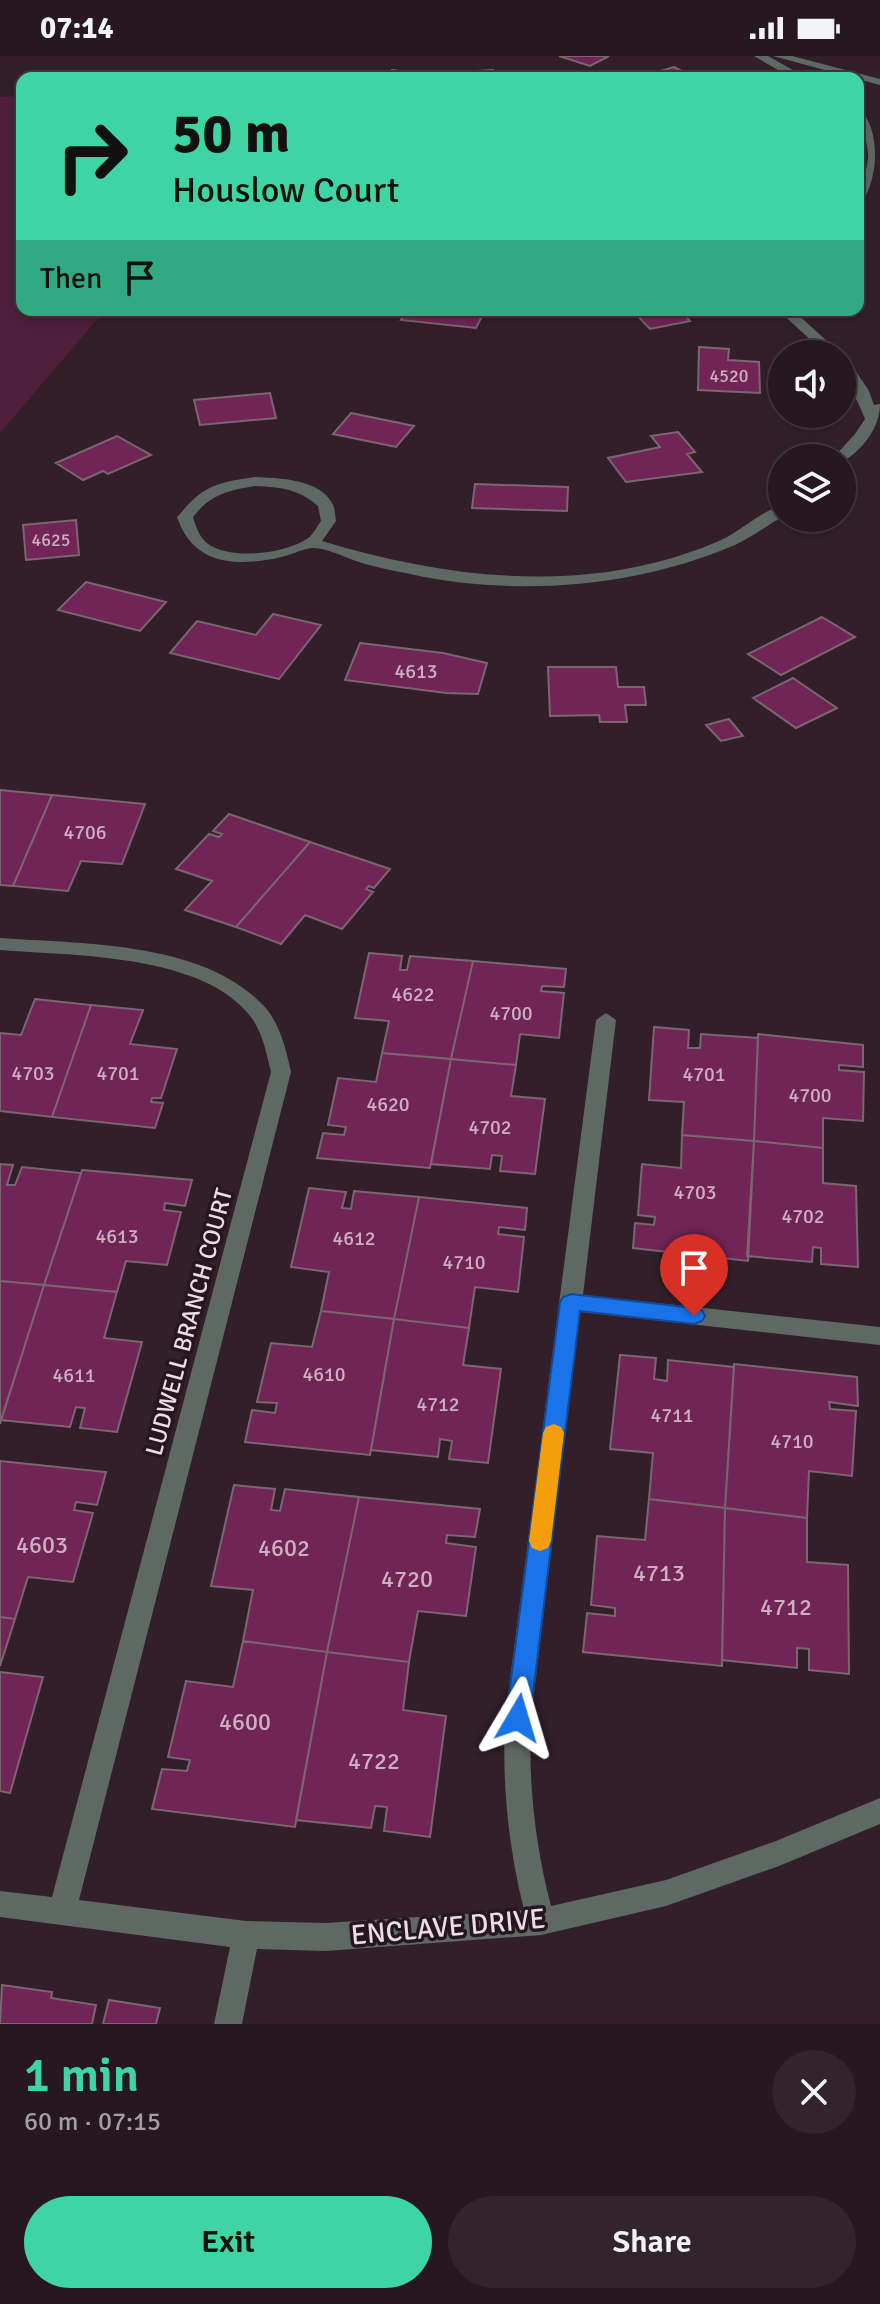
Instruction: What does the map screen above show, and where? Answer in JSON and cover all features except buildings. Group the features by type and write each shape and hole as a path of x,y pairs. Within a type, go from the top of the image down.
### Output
{"street":[{"path":"760,56 790,72"},
{"path":"779,56 841,72"},
{"path":"864,114 880,154 878,175 864,192"},
{"path":"792,316 818,340"},
{"path":"854,444 876,413 856,382"},
{"path":"861,437 880,443"},
{"path":"313,543 327,531 331,519 328,506 321,498 297,485 259,480 224,486 199,498 185,517 191,537 205,548 220,554 262,558 287,554 313,543 352,557 406,569 478,578 543,581 611,574 679,561 724,546 768,519"},
{"name":"LUDWELL BRANCH COURT","path":"0,944 154,958 191,969 228,986 257,1010 273,1041 281,1072 62,1911"},
{"path":"541,1922 525,1860 515,1764 518,1718 606,1020"},
{"path":"571,1302 880,1336"},
{"name":"ENCLAVE DRIVE","path":"0,1904 246,1935 326,1937 541,1922 666,1893 779,1853 880,1811"},
{"path":"228,2024 246,1935"}],"shaded area":[{"path":"16,96 16,316 100,316 0,433 0,97"}],"slow traffic":[{"path":"540,1541 554,1433"}],"route":[{"path":"518,1718 571,1302 694,1316"}]}
